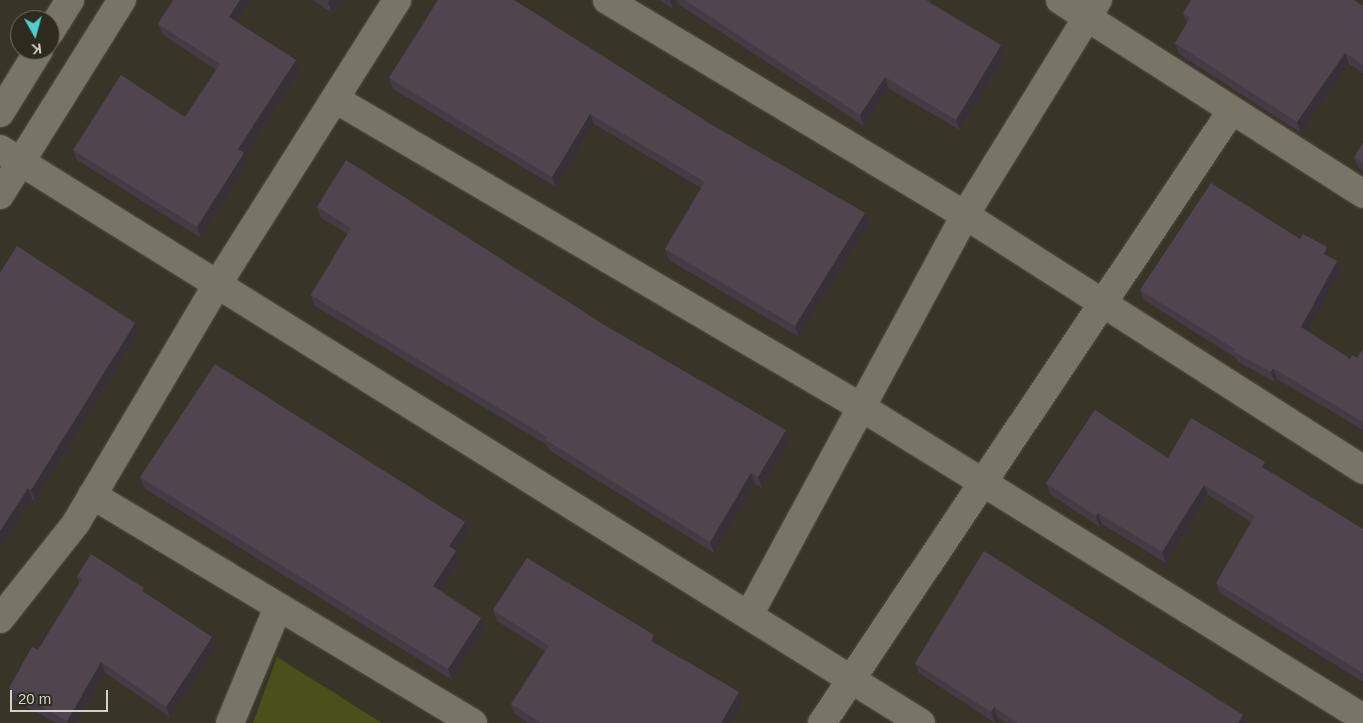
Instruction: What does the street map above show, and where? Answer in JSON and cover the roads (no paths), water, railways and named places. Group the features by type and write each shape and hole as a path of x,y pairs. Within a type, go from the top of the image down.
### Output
{"street":[{"path":"60,16 70,0"},
{"path":"0,196 10,156 122,0"},
{"path":"0,619 76,523 216,285 397,0"},
{"path":"607,0 965,215 1363,470"},
{"path":"1060,0 1093,8 1232,110 1363,194"},
{"path":"749,615 965,215 1093,8"},
{"path":"0,113 33,60"},
{"path":"334,99 861,407 1363,718"},
{"path":"822,723 852,681 1232,110"},
{"path":"10,156 921,723"},
{"path":"92,495 473,723"},
{"path":"230,723 278,607"}]}
